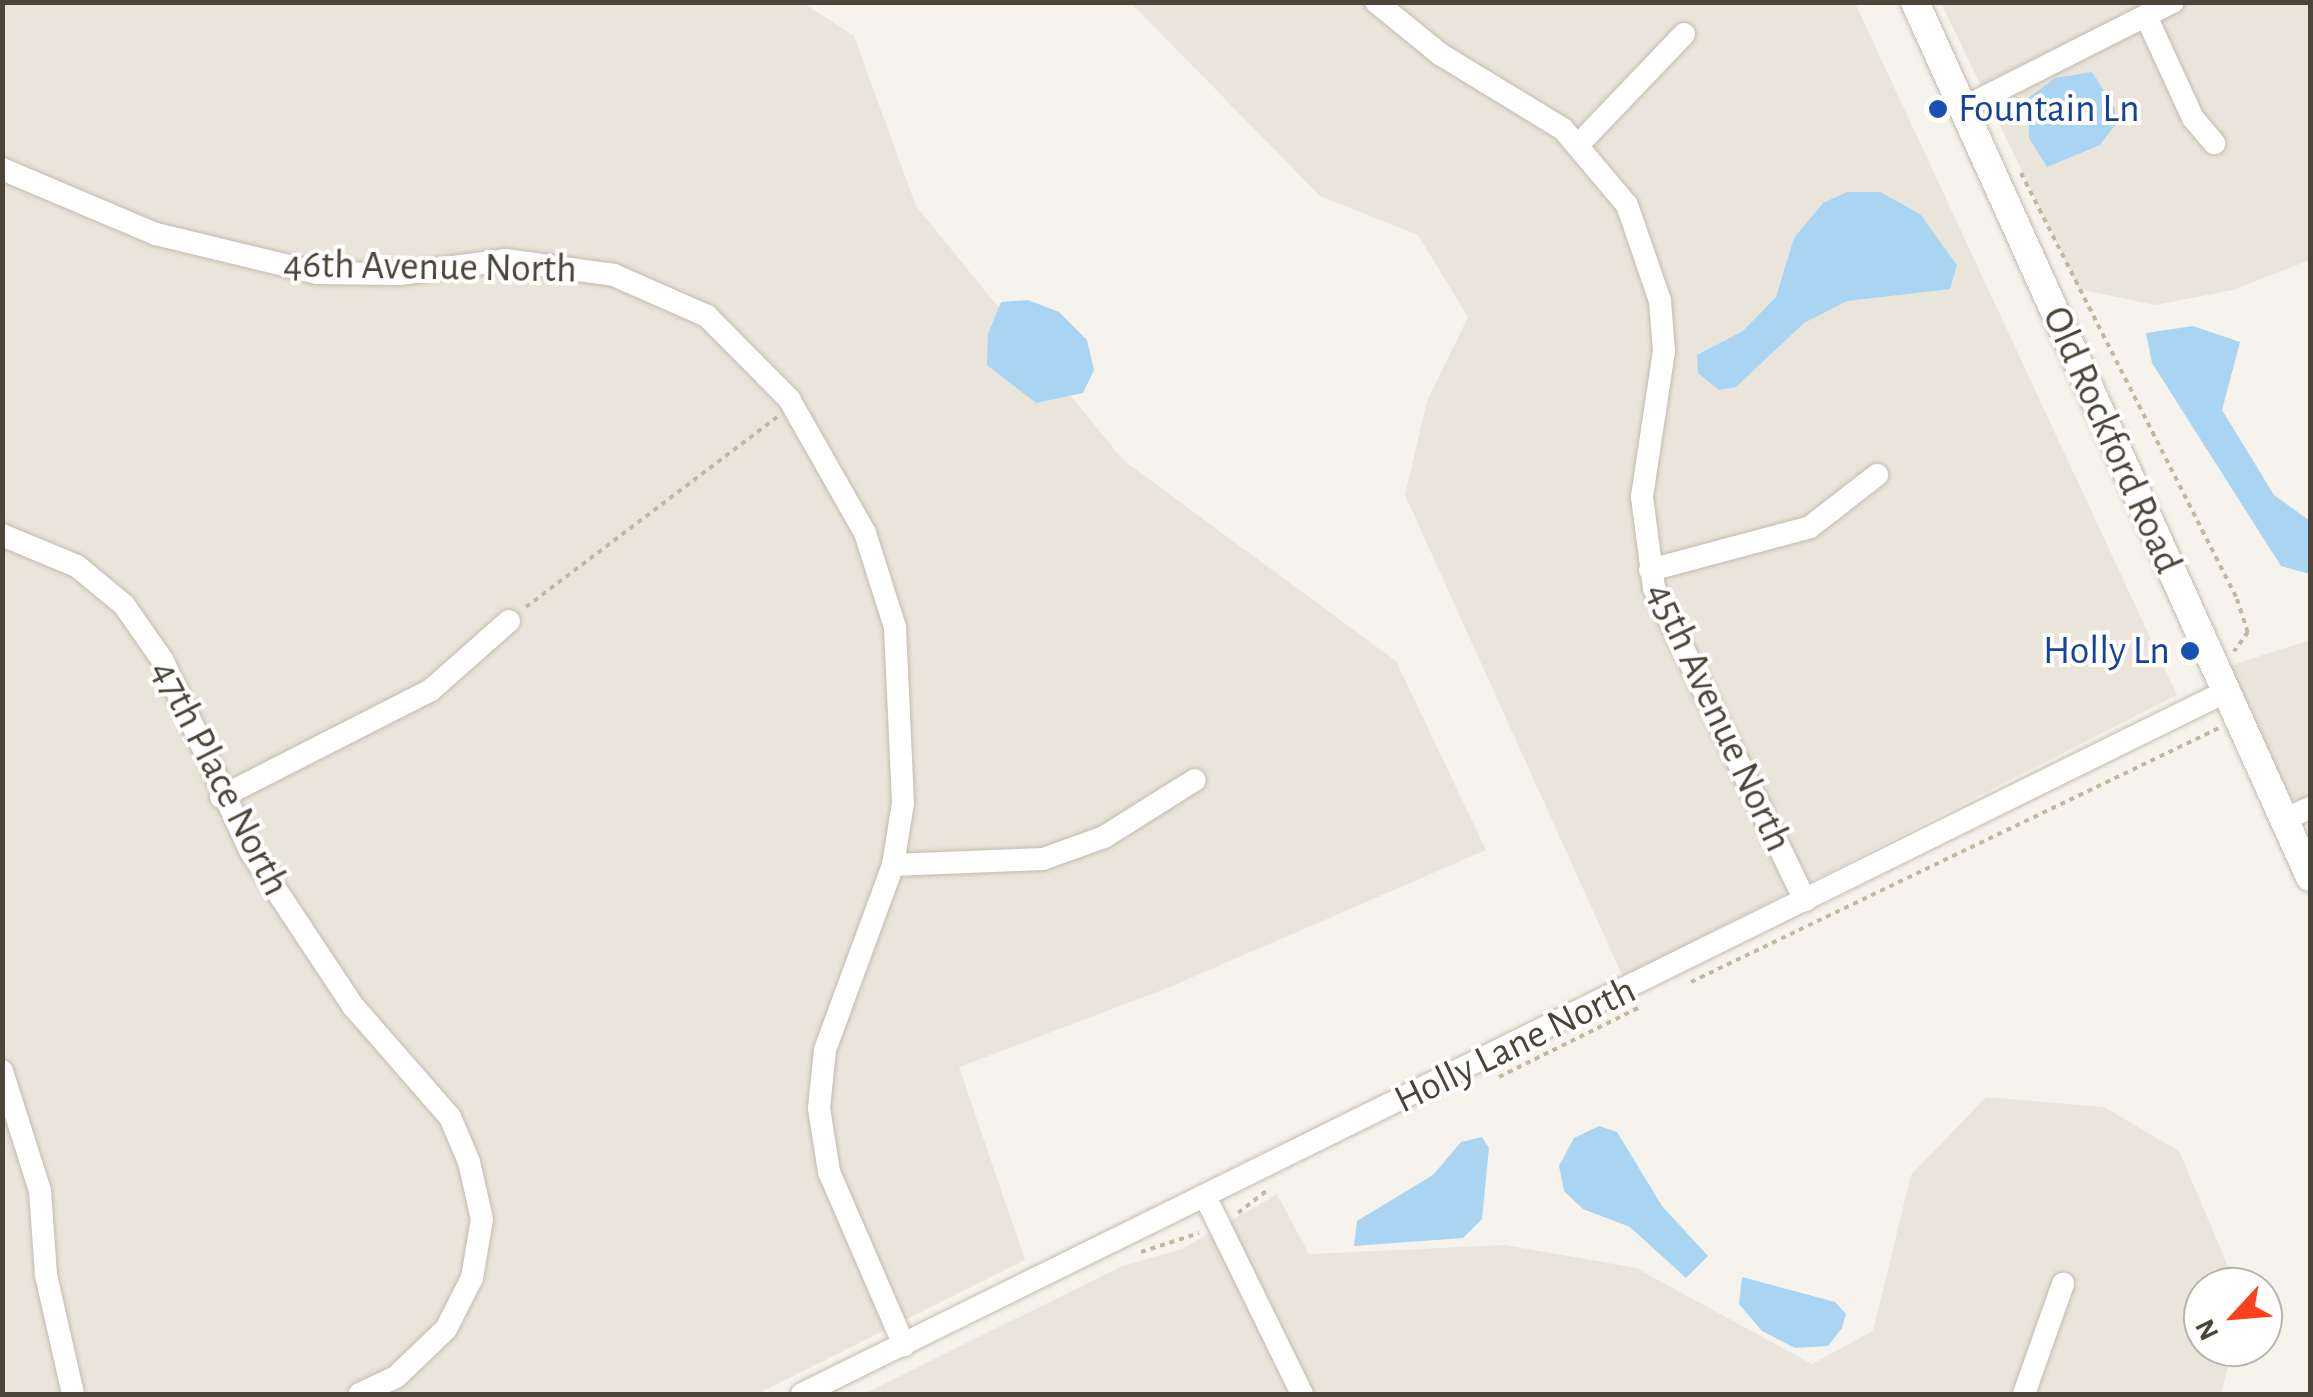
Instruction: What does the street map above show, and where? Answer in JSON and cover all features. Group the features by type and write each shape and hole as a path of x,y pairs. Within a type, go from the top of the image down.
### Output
{"street":[{"name":"45th Avenue North","path":"1376,2 1579,144 1627,206 1660,301 1664,351 1642,497 1650,570 1670,630 1805,900"},
{"name":"Old Rockford Road","path":"1915,2 2310,877"},
{"path":"1963,108 2173,2"},
{"path":"2146,16 2193,118 2214,143"},
{"path":"1579,144 1684,34"},
{"name":"46th Avenue North","path":"2,169 156,234 317,272 399,274 505,260 614,276 707,316 793,405 865,533 895,627 904,785 893,865 825,1050 819,1108 834,1187 904,1344"},
{"path":"1650,570 1810,526 1877,475"},
{"name":"47th Place North","path":"2,536 77,566 124,605 163,661 221,797 312,950 450,1117 482,1219 472,1278 446,1329 396,1377 360,1394"},
{"path":"221,797 431,690 510,621"},
{"name":"Holly Lane North","path":"802,1394 2225,692"},
{"path":"893,865 1043,859 1104,837 1195,780"},
{"path":"2283,820 2310,808"},
{"path":"2,1071 40,1191 46,1275 72,1394"},
{"path":"1206,1198 1302,1394"},
{"path":"2024,1394 2064,1284"}],"path":[{"path":"2018,168 2237,599 2248,632 2232,661"},
{"path":"510,621 793,405"},
{"path":"1686,984 2237,718"},
{"path":"1486,1082 1652,1001"},
{"path":"1137,1254 1217,1224 1282,1183"}],"shaded area":[{"path":"3,3 803,3 854,36 916,206 1123,460 1396,661 1486,850 1170,987 959,1067 1025,1260 757,1394 3,1394"},
{"path":"1131,3 1855,3 2177,695 1623,977 1405,495 1427,401 1468,317 1418,235 1320,196"},
{"path":"1941,3 2310,3 2310,260 2233,290 2155,305 2079,289"},
{"path":"2310,640 2310,798 2291,801 2229,666"},
{"path":"1986,1097 2104,1107 2179,1151 2228,1267 2183,1267 2183,1367 2228,1367 2221,1394 864,1394 1122,1266 1180,1250 1277,1194 1309,1254 1505,1245 1636,1268 1812,1364 1873,1331 1911,1175"}],"water":[{"path":"2092,72 2115,108 2115,125 2100,145 2047,167 2029,138 2028,98 2055,78"},
{"path":"1847,192 1880,192 1920,214 1957,265 1950,289 1847,301 1804,323 1736,387 1719,390 1698,373 1697,355 1743,331 1776,297 1794,238 1823,203"},
{"path":"1028,300 1059,312 1087,340 1094,370 1083,393 1036,403 987,365 988,334 1001,302"},
{"path":"2193,326 2240,342 2222,410 2274,495 2310,521 2310,574 2281,566 2152,363 2146,333"},
{"path":"1599,1126 1617,1132 1662,1206 1708,1256 1686,1278 1630,1227 1583,1209 1564,1191 1559,1166 1574,1138"},
{"path":"1482,1137 1489,1148 1482,1219 1463,1238 1354,1246 1357,1221 1433,1175 1461,1142"},
{"path":"1742,1277 1835,1302 1846,1314 1842,1328 1828,1346 1795,1348 1762,1331 1739,1304"}],"place":[{"name":"Fountain Ln","path":"1938,109"},
{"name":"Holly Ln","path":"2190,651"}]}
